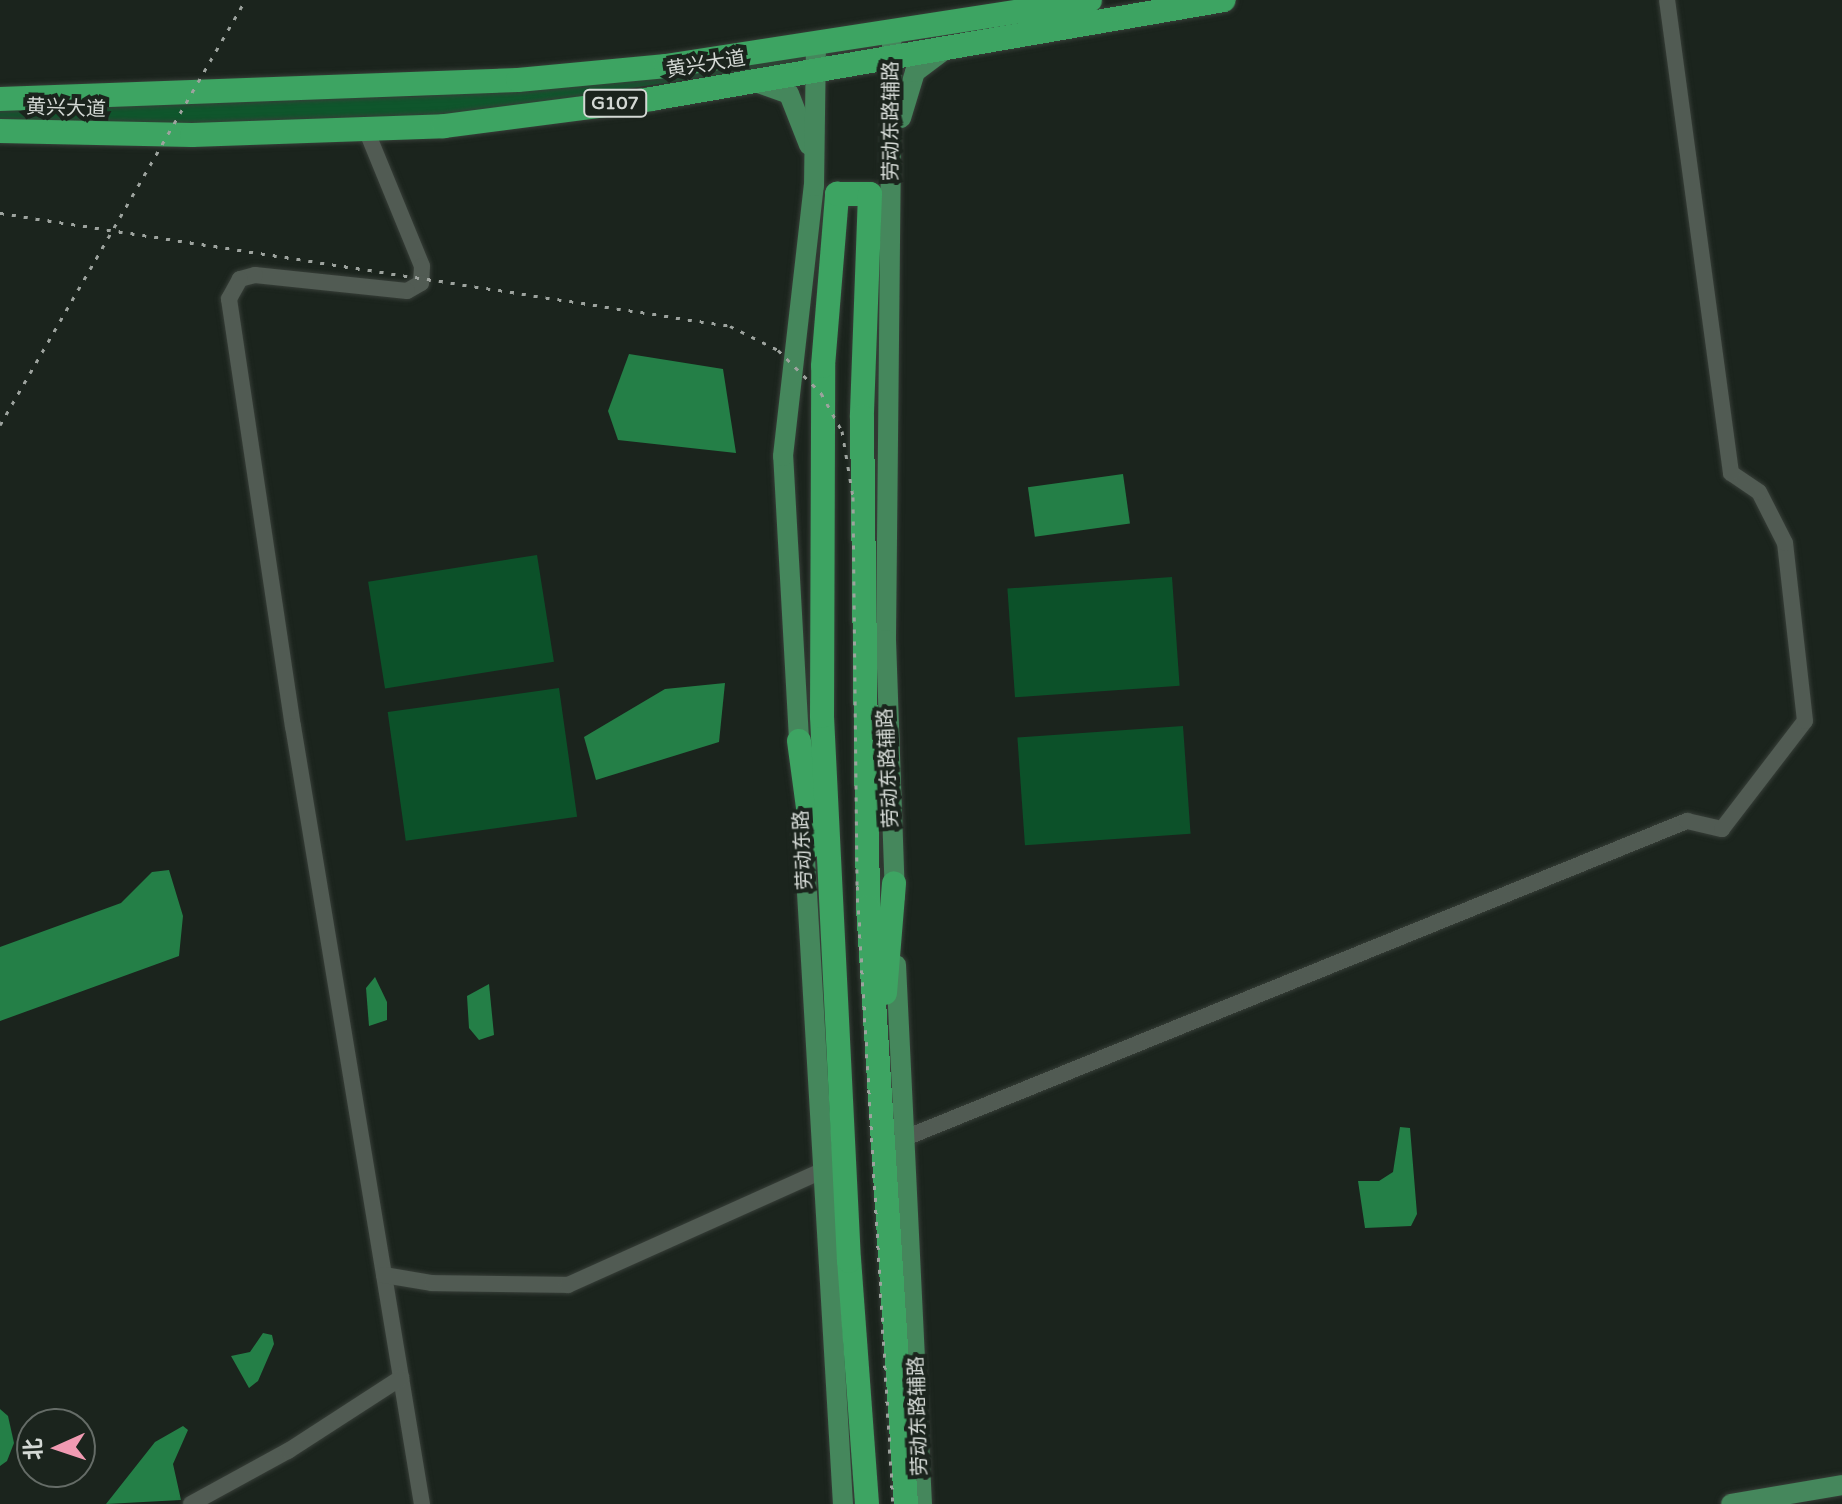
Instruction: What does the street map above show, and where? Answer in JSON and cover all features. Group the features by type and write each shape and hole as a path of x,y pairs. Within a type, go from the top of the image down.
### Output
{"highway":[{"name":"黄兴大道","path":"0,99 422,87 666,66 1090,0"},
{"name":"黄兴大道","path":"0,131 82,135 367,132 524,116 756,82 1224,0"},
{"path":"825,190 870,194 862,417 863,711 881,1175 906,1504"},
{"name":"劳动东路","path":"825,190 820,631 839,1069 867,1504"},
{"path":"799,741 839,1069"},
{"path":"881,1175 884,1002 894,883"}],"main road":[{"name":"劳动东路辅路","path":"892,32 893,226 886,407 886,654 922,1504"},
{"path":"816,44 825,190 783,456 820,1172 843,1504"},
{"path":"893,226 909,86 924,62 951,47"},
{"path":"756,82 780,87 797,106 825,190"},
{"path":"1731,1504 1835,1486"}],"street":[{"path":"905,1138 1687,821 1722,829 1805,721 1785,543 1759,492 1731,473 1667,0"},
{"path":"367,132 422,266 421,283 407,291 255,275 240,279 229,299 293,726 422,1504"},
{"path":"384,1275 432,1283 568,1285 820,1172"},
{"path":"191,1504 288,1451 401,1378"}],"shaded area":[{"path":"814,54 816,59 456,116 268,126 0,121 0,107 427,96"},
{"path":"629,354 723,369 736,453 618,440 608,411"},
{"path":"1123,474 1130,524 1035,537 1028,487"},
{"path":"537,555 554,662 385,688 368,582"},
{"path":"1172,577 1180,686 1015,697 1007,589"},
{"path":"725,683 719,742 596,780 584,737 665,689"},
{"path":"559,688 577,817 406,841 388,712"},
{"path":"1183,726 1191,834 1025,845 1017,738"},
{"path":"169,870 183,916 179,956 0,1021 0,947 121,903 152,872"},
{"path":"375,977 387,1002 387,1020 369,1026 366,988"},
{"path":"489,984 494,1035 479,1040 469,1028 467,996"},
{"path":"1400,1127 1410,1128 1417,1214 1411,1226 1365,1228 1358,1181 1379,1181 1393,1172"},
{"path":"263,1333 272,1335 274,1344 258,1381 249,1388 231,1356 250,1352"},
{"path":"0,1409 8,1416 14,1443 7,1461 0,1466"},
{"path":"183,1426 188,1430 173,1464 181,1500 106,1504 155,1442"}],"railway":[{"path":"0,425 245,0"},
{"path":"0,213 730,326 778,350 821,393 842,431 853,497 857,886 893,1504"}]}
